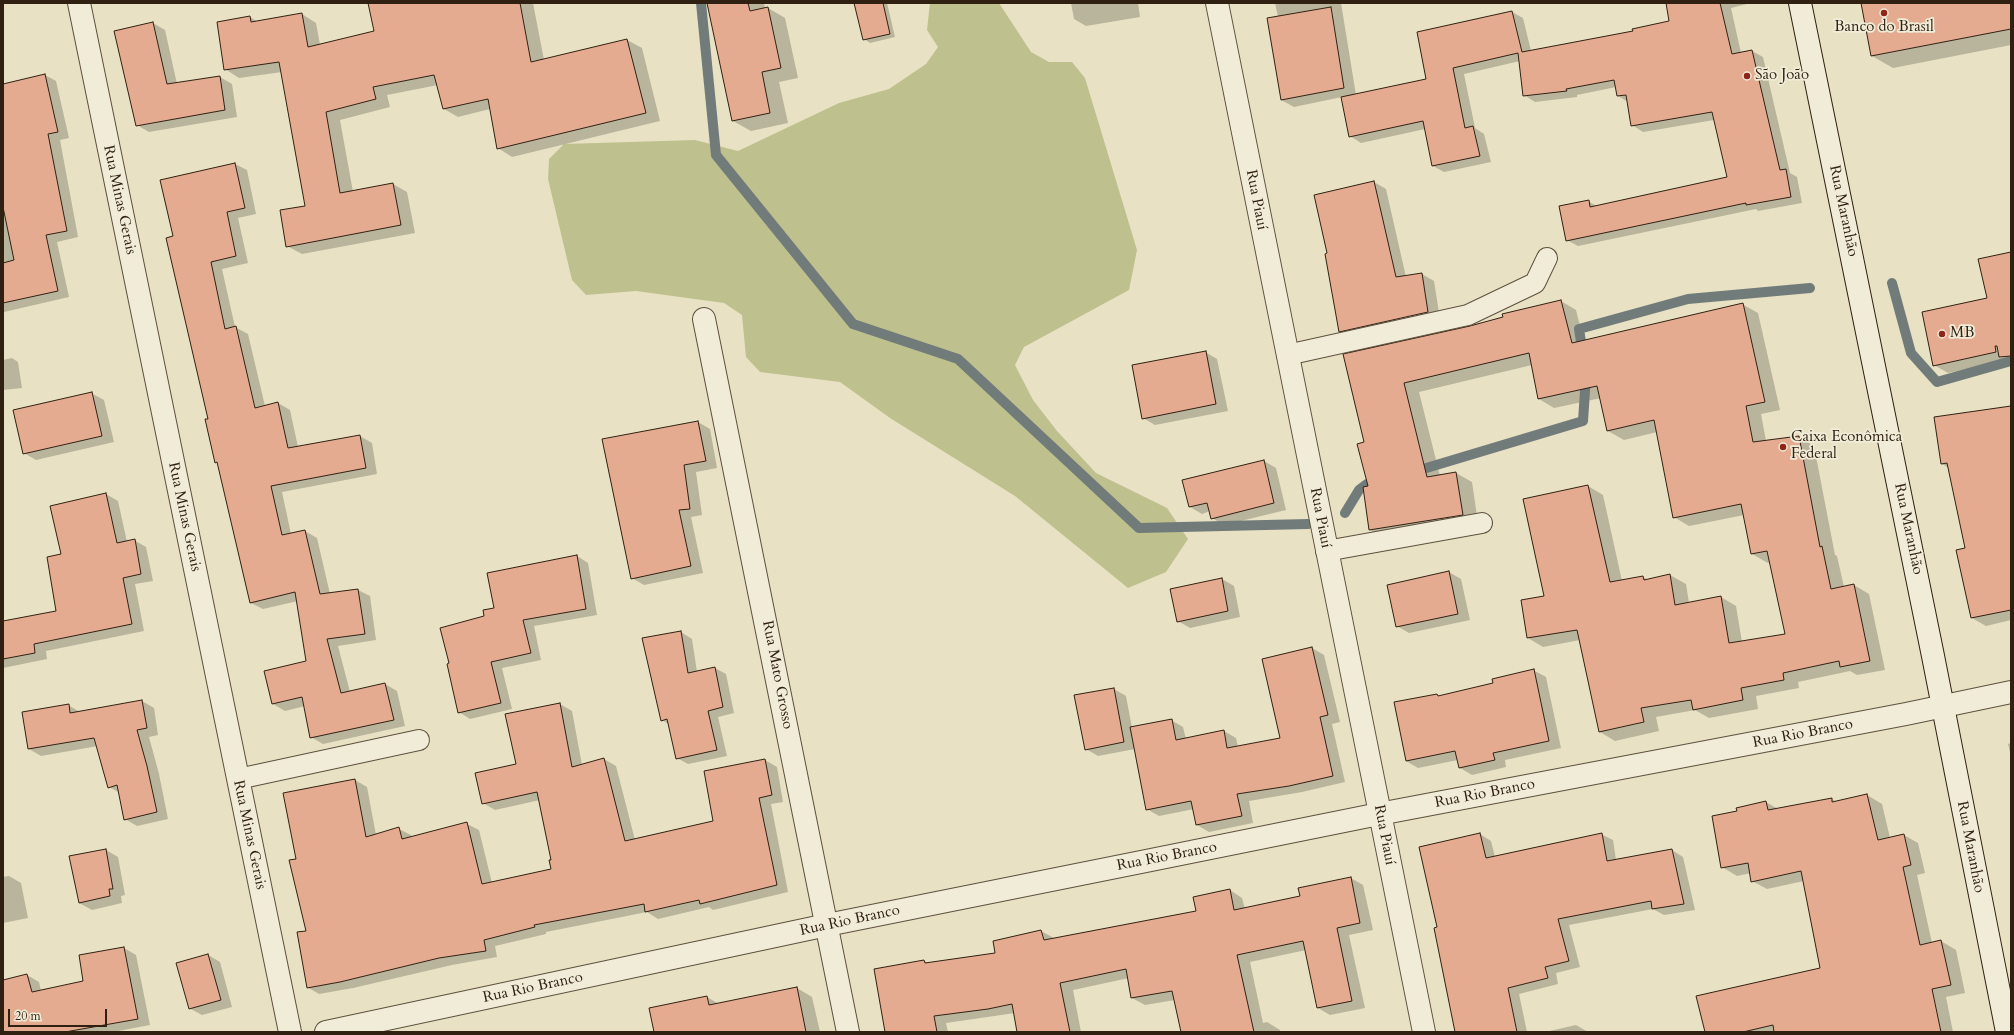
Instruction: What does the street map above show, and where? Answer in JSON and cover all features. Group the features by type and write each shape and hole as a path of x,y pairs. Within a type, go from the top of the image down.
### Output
{"street":[{"name":"Rua Minas Gerais","path":"79,3 290,1032"},
{"name":"Rua Piauí","path":"1217,3 1326,551 1424,1032"},
{"name":"Rua Maranhão","path":"1800,3 1943,707 2006,1006 2007,1032"},
{"name":"Rua Mato Grosso","path":"704,319 828,925 848,1032"},
{"name":"Rua Rio Branco","path":"326,1032 828,925 1379,814 1943,707 2011,692"}],"lane":[{"path":"1287,355 1468,315 1535,283 1547,258"},
{"path":"1326,551 1482,523"},
{"path":"238,779 419,740"}],"green space":[{"path":"930,3 999,3 1031,52 1049,62 1072,62 1085,78 1137,250 1129,290 1024,347 1015,365 1033,400 1057,431 1096,473 1167,508 1188,539 1166,572 1128,588 1015,496 890,418 840,382 760,372 746,357 742,315 724,303 636,291 586,295 572,280 548,179 549,159 564,144 695,140 738,151 839,103 889,89 926,64 938,47 927,30"}],"building":[{"path":"368,3 520,3 531,62 627,39 646,113 497,149 488,99 443,109 434,75 373,87 376,99 326,112 340,193 393,183 401,225 286,247 280,210 305,206 279,62 224,70 217,22 250,16 251,22 302,13 308,47 374,31"},
{"path":"707,3 748,3 750,11 768,7 781,68 762,72 770,113 732,121"},
{"path":"854,3 883,3 890,34 863,40"},
{"path":"1666,3 1720,3 1732,54 1752,50 1780,170 1786,169 1791,197 1746,205 1746,203 1566,241 1559,206 1589,200 1590,207 1727,177 1712,112 1631,126 1626,95 1617,96 1614,80 1566,89 1567,91 1523,96 1518,53 1453,68 1465,128 1473,126 1480,156 1432,166 1423,121 1349,137 1341,97 1426,79 1417,32 1512,11 1522,52 1633,31 1632,29 1669,21"},
{"path":"1861,3 2011,3 2011,29 1871,56"},
{"path":"1331,7 1344,88 1281,100 1267,18"},
{"path":"153,22 167,84 220,76 225,110 136,126 114,31"},
{"path":"45,74 58,132 48,134 67,231 46,235 58,291 3,303 3,263 14,260 3,207 3,84"},
{"path":"235,163 245,208 227,212 236,256 211,262 225,329 236,326 255,408 278,402 288,448 360,435 366,468 271,486 282,535 305,530 320,594 358,589 365,634 327,639 341,693 385,683 394,720 310,738 302,697 272,704 264,671 306,661 295,592 250,603 217,462 215,463 205,419 208,419 166,238 173,236 160,180"},
{"path":"1374,181 1396,277 1422,273 1428,312 1339,332 1325,254 1327,253 1314,195"},
{"path":"2011,252 2011,356 1999,357 1997,346 1995,346 1996,352 1933,366 1922,312 1987,298 1978,259"},
{"path":"1561,300 1572,343 1743,303 1765,402 1746,406 1753,442 1799,436 1820,547 1822,546 1831,589 1854,584 1870,661 1840,667 1839,661 1783,673 1784,680 1741,688 1743,700 1693,710 1691,700 1641,708 1644,722 1599,732 1577,630 1527,638 1521,600 1544,596 1523,499 1588,485 1610,582 1643,576 1644,580 1670,574 1675,605 1721,596 1729,643 1785,634 1767,551 1751,554 1741,504 1673,518 1654,420 1607,431 1597,386 1538,399 1529,353 1404,383 1427,477 1456,472 1463,515 1369,530 1363,487 1368,486 1357,444 1364,442 1343,354 1470,326 1503,317 1502,314"},
{"path":"1206,351 1216,404 1142,419 1132,365"},
{"path":"92,392 102,436 23,454 13,410"},
{"path":"2011,406 2011,610 1971,618 1956,550 1965,548 1947,463 1941,464 1934,417"},
{"path":"698,421 706,461 684,465 690,509 679,510 691,566 631,579 602,439"},
{"path":"1264,460 1274,503 1211,519 1207,503 1189,507 1182,480"},
{"path":"106,493 117,543 135,539 141,574 123,578 132,624 34,644 35,653 3,659 3,621 56,611 47,557 61,554 50,506"},
{"path":"577,555 586,609 523,620 531,653 491,662 501,703 458,713 447,664 449,663 440,628 484,616 483,610 494,608 487,573"},
{"path":"1449,571 1458,614 1396,627 1387,585"},
{"path":"1222,578 1228,611 1177,622 1170,589"},
{"path":"681,631 688,673 715,667 723,707 708,711 717,750 676,759 667,719 661,721 642,638"},
{"path":"1312,647 1328,715 1320,717 1333,776 1289,786 1237,794 1242,816 1196,825 1191,801 1146,810 1130,727 1172,719 1176,740 1224,730 1227,748 1280,738 1262,659"},
{"path":"1534,669 1549,741 1493,753 1495,760 1459,768 1455,751 1406,761 1394,702 1437,694 1438,696 1493,683 1492,679"},
{"path":"1114,688 1124,742 1085,750 1074,695"},
{"path":"142,700 147,728 137,730 157,812 124,820 117,785 108,788 94,738 28,749 22,712 69,704 70,713"},
{"path":"560,703 572,767 604,758 625,841 713,821 704,771 765,759 772,795 759,798 777,885 700,904 699,900 645,912 644,904 534,925 535,927 484,940 486,951 439,958 340,982 307,988 297,932 306,931 289,860 296,859 283,793 355,779 366,837 399,827 402,839 467,822 482,884 551,869 549,860 551,860 537,792 482,804 475,773 516,764 505,714"},
{"path":"1867,794 1878,840 1904,834 1911,865 1903,867 1920,945 1941,940 1951,985 1932,989 1941,1032 1774,1032 1773,1025 1743,1032 1705,1032 1696,996 1820,968 1801,871 1751,882 1748,863 1721,868 1712,816 1737,811 1736,808 1766,801 1768,810 1832,798 1832,802"},
{"path":"1480,833 1486,858 1602,833 1607,861 1672,849 1684,904 1652,909 1651,901 1558,919 1569,961 1545,967 1548,978 1508,988 1517,1032 1455,1032 1434,928 1437,927 1419,847"},
{"path":"106,849 113,889 109,889 110,896 79,903 69,856"},
{"path":"1351,877 1360,923 1337,928 1352,1001 1317,1008 1303,941 1237,955 1254,1032 1181,1032 1172,991 1131,998 1126,969 1060,983 1070,1032 1017,1032 1012,1004 988,1009 934,1016 937,1032 885,1032 874,969 924,960 925,963 995,953 993,941 1041,930 1044,940 1196,911 1193,897 1230,889 1234,910 1300,896 1298,888"},
{"path":"124,947 138,1019 65,1032 3,1032 3,980 27,974 32,992 83,981 79,955"},
{"path":"208,954 221,1000 189,1009 176,963"},
{"path":"797,987 806,1032 654,1032 649,1008 707,996 709,1005"}],"waterway":[{"path":"701,3 716,155 853,324 958,359 1139,528 1308,524"},
{"path":"1892,283 1911,353 1937,382 2011,361"},
{"path":"1583,355 1579,329 1688,299 1810,288"},
{"path":"1413,472 1583,421 1586,376"},
{"path":"1345,513 1359,490 1367,484 1380,480"}],"place":[{"name":"Banco do Brasil","path":"1884,13"},
{"name":"São João","path":"1747,76"},
{"name":"MB","path":"1942,334"},
{"name":"Caixa Econômica Federal","path":"1783,447"}]}
